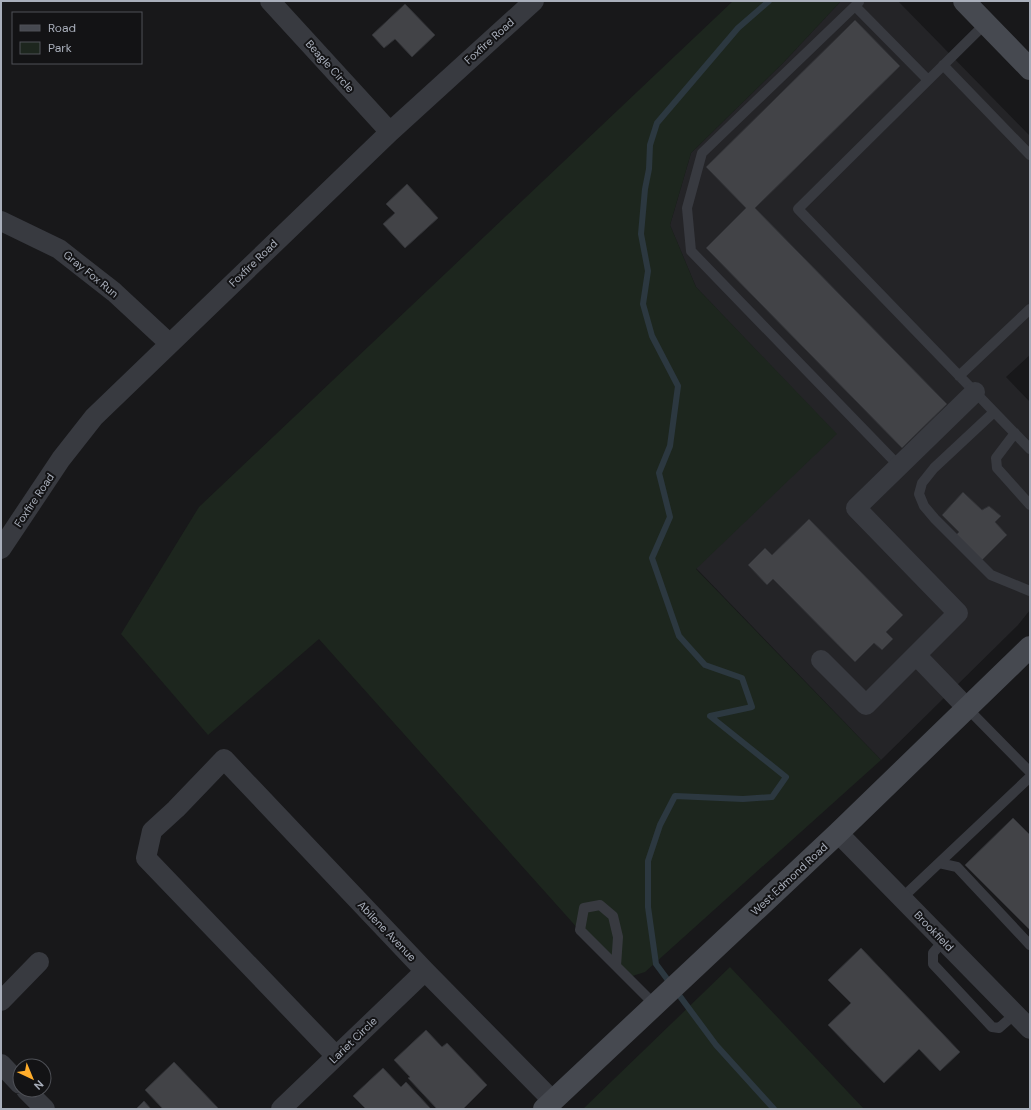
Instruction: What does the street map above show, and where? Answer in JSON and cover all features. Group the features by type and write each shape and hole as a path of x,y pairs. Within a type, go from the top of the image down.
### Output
{"main road":[{"path":"964,1 1030,69"},
{"name":"West Edmond Road","path":"549,1105 838,833 1030,647"}],"street":[{"name":"Beagle Circle","path":"270,1 390,132"},
{"name":"Foxfire Road","path":"2,544 61,459 94,417 390,132 534,1"},
{"name":"Gray Fox Run","path":"1,221 59,249 114,292 170,344"},
{"path":"821,660 866,705 958,613 856,508 975,392"},
{"path":"916,655 967,708"},
{"name":"Abilene Avenue","path":"336,1056 146,858 152,831 176,809 224,759 425,971 549,1105"},
{"name":"Brookfield","path":"838,833 1030,1029"},
{"path":"1,1001 39,962"},
{"name":"Lariet Circle","path":"281,1109 425,971"},
{"path":"1,1064 12,1076"},
{"path":"34,1098 45,1109"}],"lane":[{"path":"900,466 691,251 687,208 702,153 858,3 928,80"},
{"path":"986,23 798,209 1030,449"},
{"path":"944,65 1030,155"},
{"path":"959,376 1030,309"},
{"path":"994,412 934,468 922,483 920,494 924,506 935,519 991,575 1030,591"},
{"path":"1015,433 996,458 996,468 1030,506"},
{"path":"967,708 1028,768"},
{"path":"902,898 1030,777"},
{"path":"939,863 957,867 1030,945"},
{"path":"616,966 618,937 613,916 600,905 584,908 580,930 616,966 655,1005"},
{"path":"943,941 933,953 933,964 992,1027 999,1028 1015,1014"}],"shaded area":[{"path":"841,1 898,1 1030,136 1030,355 1006,377 1030,402 1030,610 1018,625 881,760 696,568 836,434 696,287 670,225 691,153 783,63"}],"green space":[{"path":"733,1 841,1 783,63 691,153 670,225 696,287 837,434 696,569 881,760 645,972 623,979 319,639 208,735 121,634 199,507"},
{"path":"730,967 864,1109 583,1109"}],"building":[{"path":"405,4 435,35 412,57 395,39 384,48 372,35"},
{"path":"855,20 900,66 755,208 947,404 902,448 706,248 746,208 706,167"},
{"path":"407,184 438,218 405,248 383,224 395,213 386,204"},
{"path":"963,492 982,510 989,506 1001,516 995,522 1007,535 981,561 955,536 959,532 942,515"},
{"path":"809,519 903,615 886,632 893,639 882,650 874,643 855,662 773,579 767,585 748,565 765,548 772,555"},
{"path":"1013,818 1030,835 1030,930 965,865"},
{"path":"861,948 960,1052 940,1071 919,1049 884,1083 828,1025 851,1003 828,980"},
{"path":"426,1030 442,1047 447,1043 487,1085 463,1109 437,1109 408,1078 410,1077 394,1060"},
{"path":"174,1062 219,1109 163,1109 145,1090"},
{"path":"383,1068 401,1087 406,1082 431,1109 366,1109 353,1096"},
{"path":"144,1101 151,1109 136,1109"}],"waterway":[{"path":"769,1 738,28 657,123 650,145 649,169 645,189 641,234 648,271 643,304 652,336 678,386 670,446 659,473 670,517 652,558 679,636 705,665 742,678 752,707 710,716 786,777 772,797 743,799 675,796 660,825 648,861 648,907 656,964 716,1045 774,1109"}]}
